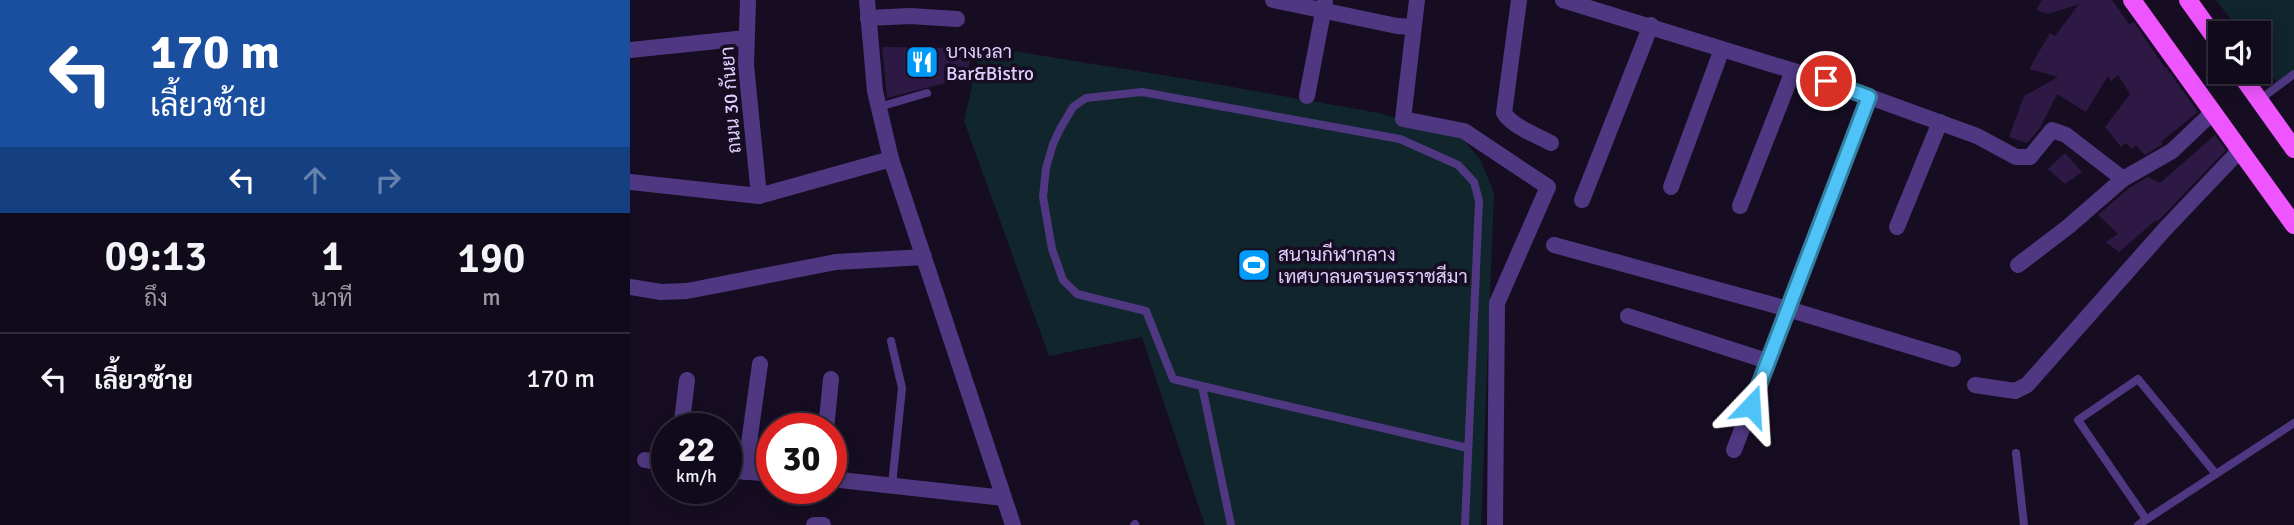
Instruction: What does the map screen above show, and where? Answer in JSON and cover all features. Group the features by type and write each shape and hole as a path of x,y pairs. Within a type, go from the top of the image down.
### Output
{"main road":[{"path":"2132,0 2294,225"},
{"path":"2188,0 2208,28"},
{"path":"2248,84 2294,149"}],"street":[{"name":"ถนน 30 กันยา","path":"748,0 746,65 759,196"},
{"path":"867,0 875,91 891,159 1013,525"},
{"path":"1273,0 1325,5 1396,26 1413,27"},
{"path":"1417,0 1402,119 1464,131 1548,187 1496,303 1495,525"},
{"path":"1519,0 1504,113 1506,117 1551,143"},
{"path":"1563,0 1586,3 1869,97 1977,136 2016,157 2030,157 2052,130 2066,135 2123,179"},
{"path":"1307,96 1325,5"},
{"path":"868,18 910,16 957,19"},
{"path":"1582,200 1651,26"},
{"path":"630,50 746,38"},
{"path":"1671,187 1722,49"},
{"path":"1740,206 1793,71"},
{"path":"1734,450 1869,97"},
{"path":"2018,265 2069,226 2123,179 2172,151 2213,112"},
{"path":"1898,227 1940,122"},
{"path":"1975,385 2015,390 2027,386 2165,229 2240,150"},
{"path":"630,181 759,196 891,159"},
{"path":"1554,245 1788,309 1953,359"},
{"path":"630,287 661,292 687,291 836,262 924,257"},
{"path":"1629,316 1767,361"},
{"path":"745,472 760,364"},
{"path":"828,413 831,379"},
{"path":"683,413 687,380"},
{"path":"645,460 651,461"},
{"path":"742,472 756,473"},
{"path":"847,481 1004,498"},
{"path":"814,525 822,525"}],"lane":[{"path":"2259,100 2294,74"},
{"path":"1465,525 1479,201 1474,182 1458,166 1400,139 1142,92 1086,98 1073,107 1053,144 1042,197 1052,249 1063,280 1077,294 1146,311 1173,379 1468,448"},
{"path":"879,107 927,93"},
{"path":"891,341 902,388 892,485"},
{"path":"2146,519 2078,420 2138,379 2216,474"},
{"path":"1202,386 1231,525"},
{"path":"2138,525 2294,423"},
{"path":"2016,453 2024,525"}],"shaded area":[{"path":"2216,0 2294,0 2294,69 2277,82 2271,74 2271,21 2232,21"},
{"name":"สนามกีฬากลาง เทศบาลนครนครราชสีมา","path":"981,46 1379,113 1461,137 1480,159 1494,193 1481,525 1205,525 1142,337 1049,356 964,121"}],"building":[{"path":"2042,0 2112,0 2129,24 2134,22 2198,112 2161,142 2163,144 2145,155 2135,145 2132,149 2126,143 2121,147 2105,127 2130,94 2118,75 2111,81 2108,76 2086,112 2057,94 2040,128 2027,143 2009,137 2024,96 2058,77 2029,69 2050,33 2055,36 2079,4 2048,14 2036,10"},
{"name":"บางเวลา Bar&Bistro","path":"882,47 970,48 969,77 887,98"},
{"path":"2215,135 2226,150 2157,222 2156,220 2119,252 2106,242 2118,234 2098,215 2129,188 2148,177 2160,183"},
{"path":"2065,153 2082,172 2065,184 2048,169"}],"place":[{"name":"บางเวลา Bar&Bistro","path":"922,62"},
{"name":"สนามกีฬากลาง เทศบาลนครนครราชสีมา","path":"1254,265"}],"route":[{"path":"1751,406 1869,97 1826,81"}]}
